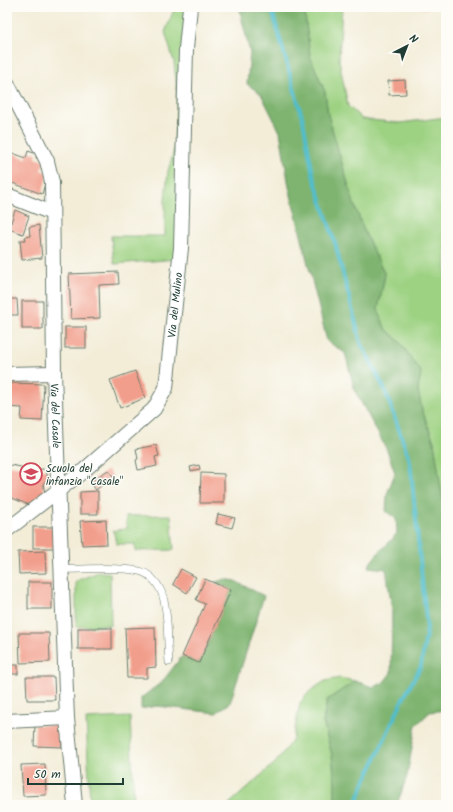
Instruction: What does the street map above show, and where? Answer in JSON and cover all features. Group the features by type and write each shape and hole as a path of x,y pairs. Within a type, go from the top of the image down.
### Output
{"street":[{"name":"Via del Mulino","path":"7,530 58,491 154,409 166,388 181,248 186,49 190,7"},
{"name":"Via del Casale","path":"7,83 50,171 52,187 54,373 58,491 67,718 75,805"},
{"path":"7,195 52,213"},
{"path":"7,374 54,373"},
{"path":"7,721 67,718"}],"lane":[{"path":"62,569 129,570 140,571 151,577 161,591 164,606 169,662"}],"green space":[{"path":"175,7 189,7 178,259 114,264 111,236 165,236 165,199 168,171 174,150 177,92 174,62 165,32"},
{"path":"239,7 304,7 310,56 325,92 328,115 353,201 364,231 385,275 378,309 385,328 399,341 421,372 418,390 422,410 434,442 446,522 446,705 445,710 430,712 416,725 407,776 397,805 332,805 335,800 335,783 332,755 323,722 327,700 355,681 373,687 383,683 391,673 392,609 386,569 368,567 374,558 397,533 396,519 386,511 387,494 395,473 387,450 355,391 345,353 327,341 289,187 280,132 261,94 247,84 250,53"},
{"path":"304,7 342,7 339,60 348,106 362,119 400,123 446,117 446,522 434,442 422,410 418,390 421,372 399,341 385,328 378,309 385,275 364,231 353,201 328,115 325,92 310,56"},
{"path":"171,515 174,550 135,551 135,544 117,544 113,531 127,528 126,516"},
{"path":"99,572 110,573 111,625 76,627 76,581"},
{"path":"225,579 235,581 264,596 230,703 216,713 157,706 141,709 141,698 162,682 182,656 199,663 231,590 216,582"},
{"path":"340,678 355,681 327,700 323,722 332,755 335,801 332,805 228,805 276,762 293,739 300,703 310,691 325,681"},
{"path":"130,717 134,800 90,802 86,719"}],"building":[{"path":"429,7 429,9 419,8"},
{"path":"405,80 406,94 389,95 388,81"},
{"path":"7,151 26,158 28,151 37,154 36,158 45,161 41,170 48,173 42,194 7,181"},
{"path":"15,210 29,216 23,234 9,229"},
{"path":"39,225 42,258 22,260 20,240 26,240 25,237 30,236 29,227"},
{"path":"118,272 119,284 99,285 100,318 71,319 69,274"},
{"path":"7,299 17,299 18,315 7,315"},
{"path":"22,301 43,301 43,329 22,329"},
{"path":"65,327 86,327 86,348 65,348"},
{"path":"135,371 145,398 120,408 110,380"},
{"path":"7,383 44,384 42,421 21,420 22,408 7,407"},
{"path":"156,445 159,456 155,457 157,466 138,470 136,449"},
{"path":"11,465 35,470 43,469 46,471 48,478 43,484 45,493 29,505 7,496 7,468"},
{"path":"199,465 200,469 191,471 190,467"},
{"path":"108,470 113,476 96,490 90,482"},
{"path":"201,473 224,474 224,503 200,503"},
{"path":"98,491 98,514 80,514 80,492"},
{"path":"218,514 235,518 232,528 216,524"},
{"path":"106,520 107,544 82,545 80,521"},
{"path":"33,527 54,527 54,548 33,548"},
{"path":"45,551 46,573 19,574 18,552"},
{"path":"181,569 196,577 187,593 173,584"},
{"path":"205,579 231,590 199,663 182,656 205,604 196,600"},
{"path":"28,582 52,582 52,609 28,609"},
{"path":"8,591 9,614 7,614"},
{"path":"155,627 156,667 147,668 147,678 127,678 125,628"},
{"path":"78,628 112,628 112,649 78,649"},
{"path":"19,633 49,633 50,662 20,663"},
{"path":"7,665 18,665 18,674 7,674"},
{"path":"26,677 54,677 55,700 27,700"},
{"path":"35,725 62,725 62,747 34,746"},
{"path":"45,764 46,795 23,796 21,765"}],"waterway":[{"path":"271,7 303,120 313,175 335,243 361,343 385,390 410,461 427,628 421,666 402,701 362,788 356,805"}],"place":[{"name":"Scuola del infanzia \"Casale\"","path":"31,474"}]}
